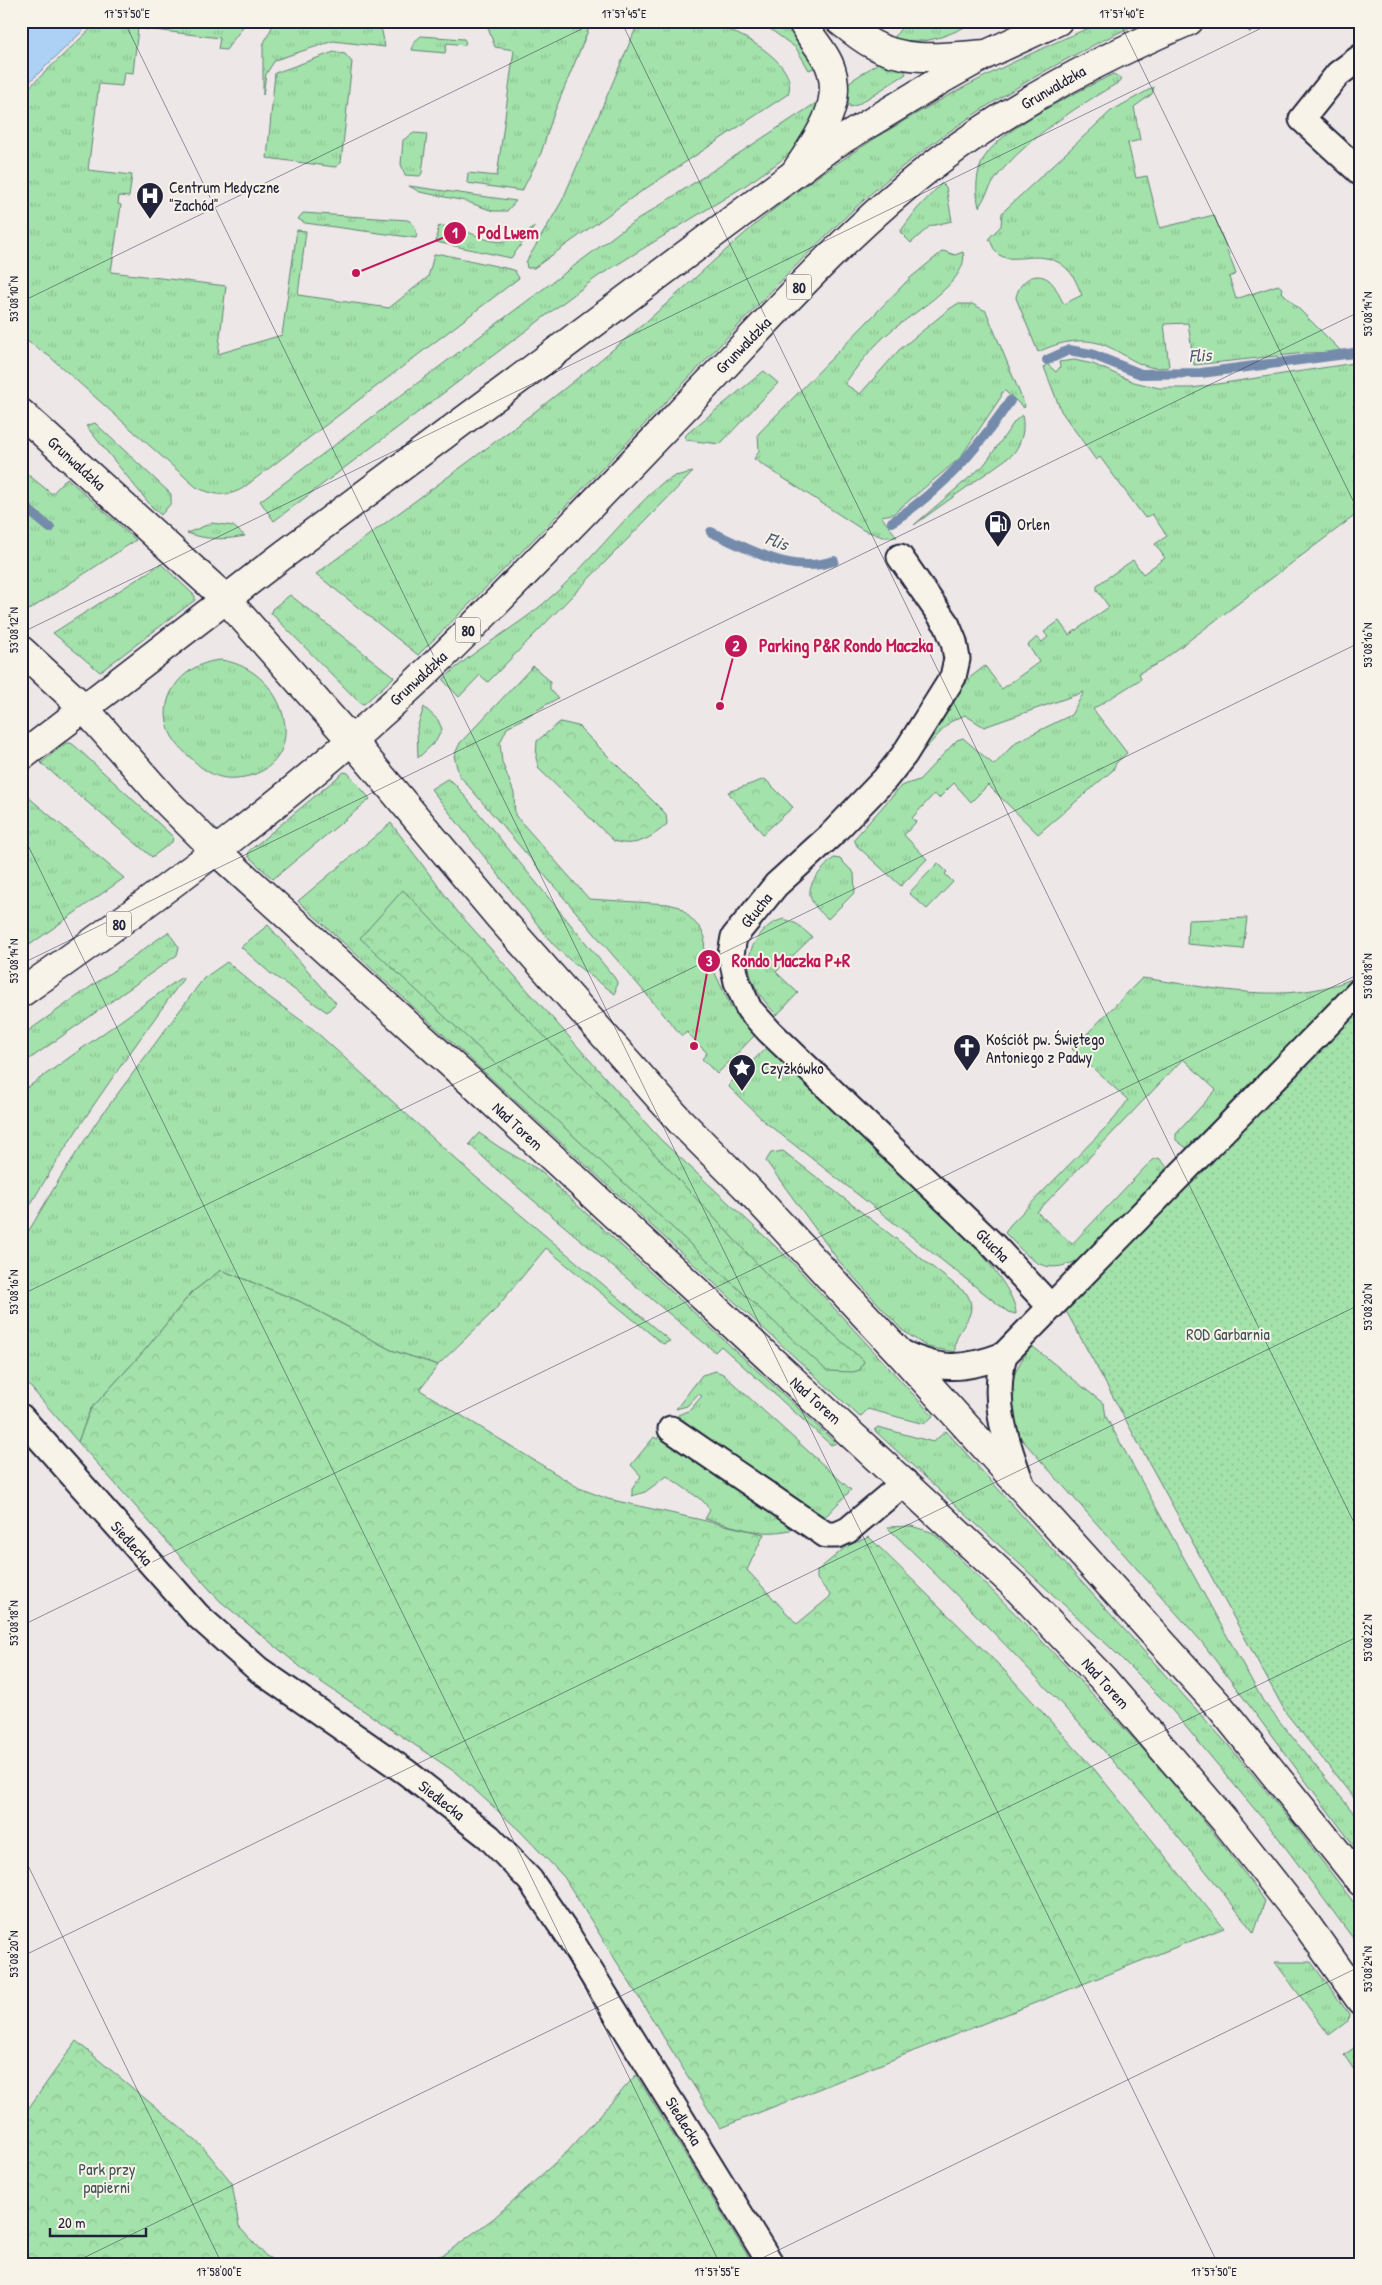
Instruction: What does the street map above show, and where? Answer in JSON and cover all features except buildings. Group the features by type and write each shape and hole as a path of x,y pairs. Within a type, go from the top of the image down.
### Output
{"main road":[{"path":"796,172 823,131 833,97 830,65 802,21"},
{"path":"840,21 871,44 898,54 920,58 987,54"},
{"path":"21,757 226,599 830,147 912,96 987,54 1058,21"},
{"name":"Grunwaldzka","path":"21,413 226,599 351,740 431,667 581,516 825,260 900,193 939,161 1045,91 1128,47 1189,21"},
{"path":"21,650 84,708"},
{"name":"Nad Torem","path":"84,708 165,800 216,851 473,1084 1014,1585 1105,1681 1226,1821 1304,1921 1361,2001"},
{"path":"351,740 500,918 675,1114 898,1351 1221,1708 1361,1882"},
{"name":"80","path":"21,993 138,910 216,851 351,740"}],"street":[{"path":"1361,57 1338,74 1302,119 1361,172"},
{"name":"Głucha","path":"900,557 947,625 954,642 957,659 953,677 904,755 831,836 776,885 734,937 731,954 737,982 749,1009 769,1031 994,1246 1050,1306"},
{"path":"1022,1486 1004,1436 998,1397 998,1375 1004,1355 1361,990"},
{"path":"898,1351 922,1363 944,1367 985,1362 1004,1355"},
{"name":"Siedlecka","path":"21,1417 197,1615 259,1670 406,1772 489,1837 530,1880 569,1937 771,2264"},
{"path":"671,1429 826,1535 837,1535 848,1530 904,1482"}],"green space":[{"path":"99,21 247,21 226,50 218,49 220,38 138,28 133,73 124,72 122,86 99,84 88,170 132,175 129,197 119,196 118,204 121,205 111,272 226,286 218,354 282,335 297,230 306,231 298,295 389,308 428,277 434,255 441,254 514,270 519,278 243,488 231,493 220,494 196,487 49,356 21,337 21,95"},
{"path":"275,21 373,21 382,31 385,47 333,41 275,60 266,74 263,95 263,45"},
{"path":"481,21 592,21 554,113 541,153 522,191 467,183 468,173 497,176 514,50 495,47 488,28"},
{"path":"639,21 713,25 737,34 764,50 776,60 785,71 789,82 788,94 633,197 534,268 527,268 526,262 562,201"},
{"path":"759,21 774,21 789,29 800,41 816,67 809,70 796,48"},
{"path":"910,21 977,21 937,38 917,41 894,38 901,28"},
{"path":"1105,21 1143,21 1079,52 988,105 930,145 875,190 799,263 561,511 418,655 316,574 585,372 644,323 753,226 799,190 871,141 947,96 1065,38"},
{"path":"1245,21 1290,21 1249,32"},
{"path":"421,36 464,39 466,43 464,45 447,43 445,53 412,50 414,42"},
{"path":"334,52 345,54 352,62 341,163 335,167 267,158 275,73"},
{"path":"878,63 904,70 906,74 857,105 850,107 848,103 848,83"},
{"path":"1113,74 1119,77 1121,81 1074,110 1030,143 1000,172 979,207 977,188 979,169 984,158 994,146 1024,122"},
{"path":"1154,87 1152,94 1134,107 1140,140 1128,143 1136,178 1147,176 1160,228 1214,215 1236,274 1229,277 1236,299 1278,285 1282,288 1281,291 1342,352 1305,353 1194,365 1188,323 1164,324 1169,367 1145,366 1109,347 1091,342 1073,341 1038,352 1016,298 1017,292 1023,283 1032,277 1038,276 1049,280 1056,288 1064,304 1082,295 1071,273 1059,263 1039,257 1002,257 996,252 989,238 1001,226 1002,213 1111,111"},
{"path":"819,101 816,117 803,143 775,165 743,187 597,277 274,521 260,501 622,230"},
{"path":"414,133 427,134 420,176 405,175 401,164 403,140"},
{"path":"942,183 946,187 952,221 930,226 911,243 900,232 917,209"},
{"path":"409,186 516,201 507,211 493,211 465,201 420,192"},
{"path":"303,213 407,220 415,227 416,238 305,223 298,219"},
{"path":"535,226 511,258 436,242 438,227 455,228 487,240 508,241"},
{"path":"943,251 955,255 963,252 963,263 957,275 934,298 879,341 845,384 860,394 899,350 948,310 957,304 972,304 986,311 1025,406 1024,408 1005,391 1002,392 1001,397 960,458 893,514 881,516 897,537 883,537 863,530 754,459 759,451 758,434 909,279"},
{"path":"1074,360 1093,364 1134,382 1159,388 1192,388 1361,362 1361,511 1159,663 1139,673 1141,679 1093,709 1127,753 1116,763 1113,770 1038,834 988,785 971,802 954,783 939,798 934,794 912,818 916,822 904,835 927,859 901,886 857,846 854,839 901,786 919,780 957,740 963,738 994,765 1016,742 1071,715 1084,692 984,727 965,715 950,722 921,753 968,679 985,666 1002,689 1039,662 1028,645 1037,637 1042,642 1048,637 1044,632 1059,621 1069,635 1109,607 1097,590 1097,585 1133,560 1143,574 1165,558 1155,544 1167,536 1152,514 1145,518 1100,457 1096,460 1061,411 1044,367 1047,364 1056,372 1060,367 1059,362"},
{"path":"764,371 778,383 720,444 686,440 685,436 689,432"},
{"path":"1022,415 1022,436 1013,454 914,525 984,465 1015,421"},
{"path":"95,423 171,494 171,503 161,515 152,507 86,426"},
{"path":"21,469 52,494 67,478 136,540 29,610 21,602"},
{"path":"693,472 488,682 480,675 459,697 443,680 466,659 531,614 559,590 661,484 675,476"},
{"path":"212,523 233,526 245,536 216,539 187,533"},
{"path":"161,564 195,596 195,600 100,672 53,633"},
{"path":"290,595 394,677 364,704 360,703 271,613 272,609"},
{"path":"221,660 245,668 264,682 277,700 284,720 284,740 277,758 261,771 237,778 218,776 198,764 172,737 166,714 167,702 178,681 197,666"},
{"path":"533,666 550,681 550,689 558,698 507,728 500,743 502,762 514,793 515,815 589,899 668,904 680,907 700,928 705,937 704,950 731,1007 755,1035 717,1074 702,1059 707,1053 687,1032 682,1036 459,775 454,756 460,743"},
{"path":"424,707 438,720 442,729 436,741 418,758 417,728"},
{"path":"560,722 578,726 666,814 667,824 655,834 643,840 629,843 614,841 539,769 536,758 537,741"},
{"path":"66,743 71,743 75,746 170,834 173,837 172,842 152,857 41,763"},
{"path":"344,772 348,773 370,799 273,879 248,856 249,851"},
{"path":"447,779 454,783 614,977 617,982 615,994 572,962 553,944 431,789"},
{"path":"765,779 793,807 763,834 728,792"},
{"path":"21,791 124,878 21,951"},
{"path":"391,823 457,911 660,1139 790,1260 933,1416 924,1424 868,1409 860,1417 298,901"},
{"path":"834,858 840,859 854,873 855,892 828,919 813,902 810,891 814,879"},
{"path":"938,863 953,882 927,909 909,893"},
{"path":"403,890 568,1061 772,1280 864,1361 860,1370 853,1372 827,1371 360,938"},
{"path":"1247,918 1243,949 1187,944 1188,920"},
{"path":"784,919 797,924 812,937 776,972 798,993 777,1015 762,997 751,978 749,957 759,936 767,927"},
{"path":"268,925 336,1003 327,1012 270,973 241,947"},
{"path":"168,932 179,947 177,955 21,1065 21,1036"},
{"path":"227,962 265,994 313,1029 470,1172 670,1341 663,1344 546,1248 493,1312 438,1365 391,1350 299,1301 221,1270 191,1293 145,1350 90,1410 78,1442 21,1376 21,1244 60,1178 98,1120 204,978"},
{"path":"182,977 183,979 78,1128 21,1221 21,1092"},
{"path":"1142,978 1222,990 1276,993 1302,992 1328,987 1354,978 1355,981 1189,1150 1176,1140 1176,1134 1216,1090 1183,1059 1037,1212 1072,1244 1152,1160 1159,1158 1169,1169 1081,1259 1056,1267 1046,1266 1030,1258 1005,1233 1010,1225 1115,1118 1128,1100 1072,1049"},
{"name":"ROD Garbarnia","path":"1361,1009 1361,1807 1286,1713 1066,1311"},
{"path":"768,1046 981,1253 1008,1290 1016,1314 1008,1312 765,1122 729,1087 730,1083"},
{"path":"479,1133 539,1170 836,1443 831,1445 721,1346 715,1352 497,1170 469,1144"},
{"path":"783,1151 967,1294 971,1310 958,1335 955,1352 927,1347 902,1330 838,1260 766,1161 771,1153"},
{"path":"221,1270 299,1301 391,1350 438,1365 420,1390 579,1488 608,1499 764,1534 747,1570 797,1624 831,1596 817,1579 817,1571 847,1546 869,1537 1004,1670 1094,1769 1224,1928 720,2128 564,1877 519,1830 455,1772 309,1674 220,1601 78,1442 90,1410 145,1350 191,1293"},
{"path":"1032,1346 1104,1404 1106,1417 1263,1701 1361,1822 1361,1855 1201,1641 1018,1435 1011,1412 1011,1389 1018,1367"},
{"path":"716,1371 723,1374 851,1490 819,1523 678,1425 678,1415 690,1410 702,1396 698,1394 687,1406 676,1409 702,1375"},
{"path":"878,1427 933,1442 946,1431 1229,1746 1295,1826 1361,1912 1361,1949 1277,1836 1166,1703 1112,1649 874,1430"},
{"path":"661,1434 802,1527 764,1532 742,1529 705,1519 710,1510 703,1501 667,1476 645,1492 632,1496 632,1489 641,1476 631,1465 654,1437 657,1439"},
{"path":"911,1526 931,1532 939,1538 1110,1712 1190,1804 1265,1901 1254,1933 1169,1826 1079,1723 985,1623 887,1527"},
{"path":"1275,1962 1311,1962 1349,2014 1348,2021 1329,2035"},
{"name":"Park przy papierni","path":"76,2041 202,2146 232,2183 239,2227 266,2256 280,2264 21,2264 21,2119"},
{"path":"1361,2043 1361,2080 1344,2055"},
{"path":"636,2075 753,2264 417,2264 445,2254 494,2218 568,2151"}],"water":[{"path":"21,21 93,21 21,90"}],"waterway":[{"name":"Flis","path":"1047,360 1069,350 1091,354 1141,374 1201,373 1361,352"},
{"name":"Flis","path":"892,522 927,496 957,468 1010,401"},
{"name":"Flis","path":"21,504 50,528"},
{"name":"Flis","path":"711,532 755,552 786,562 802,565 834,561"}],"place":[{"name":"Centrum Medyczne \"Zachód\"","path":"150,220"},
{"name":"Pod Lwem","path":"356,273"},
{"name":"Orlen","path":"998,548"},
{"name":"Parking P&R Rondo Maczka","path":"720,706"},
{"name":"Rondo Maczka P+R","path":"694,1046"},
{"name":"Kościół pw. Świętego Antoniego z Padwy","path":"967,1072"},
{"name":"Czyżkówko","path":"742,1092"}]}
